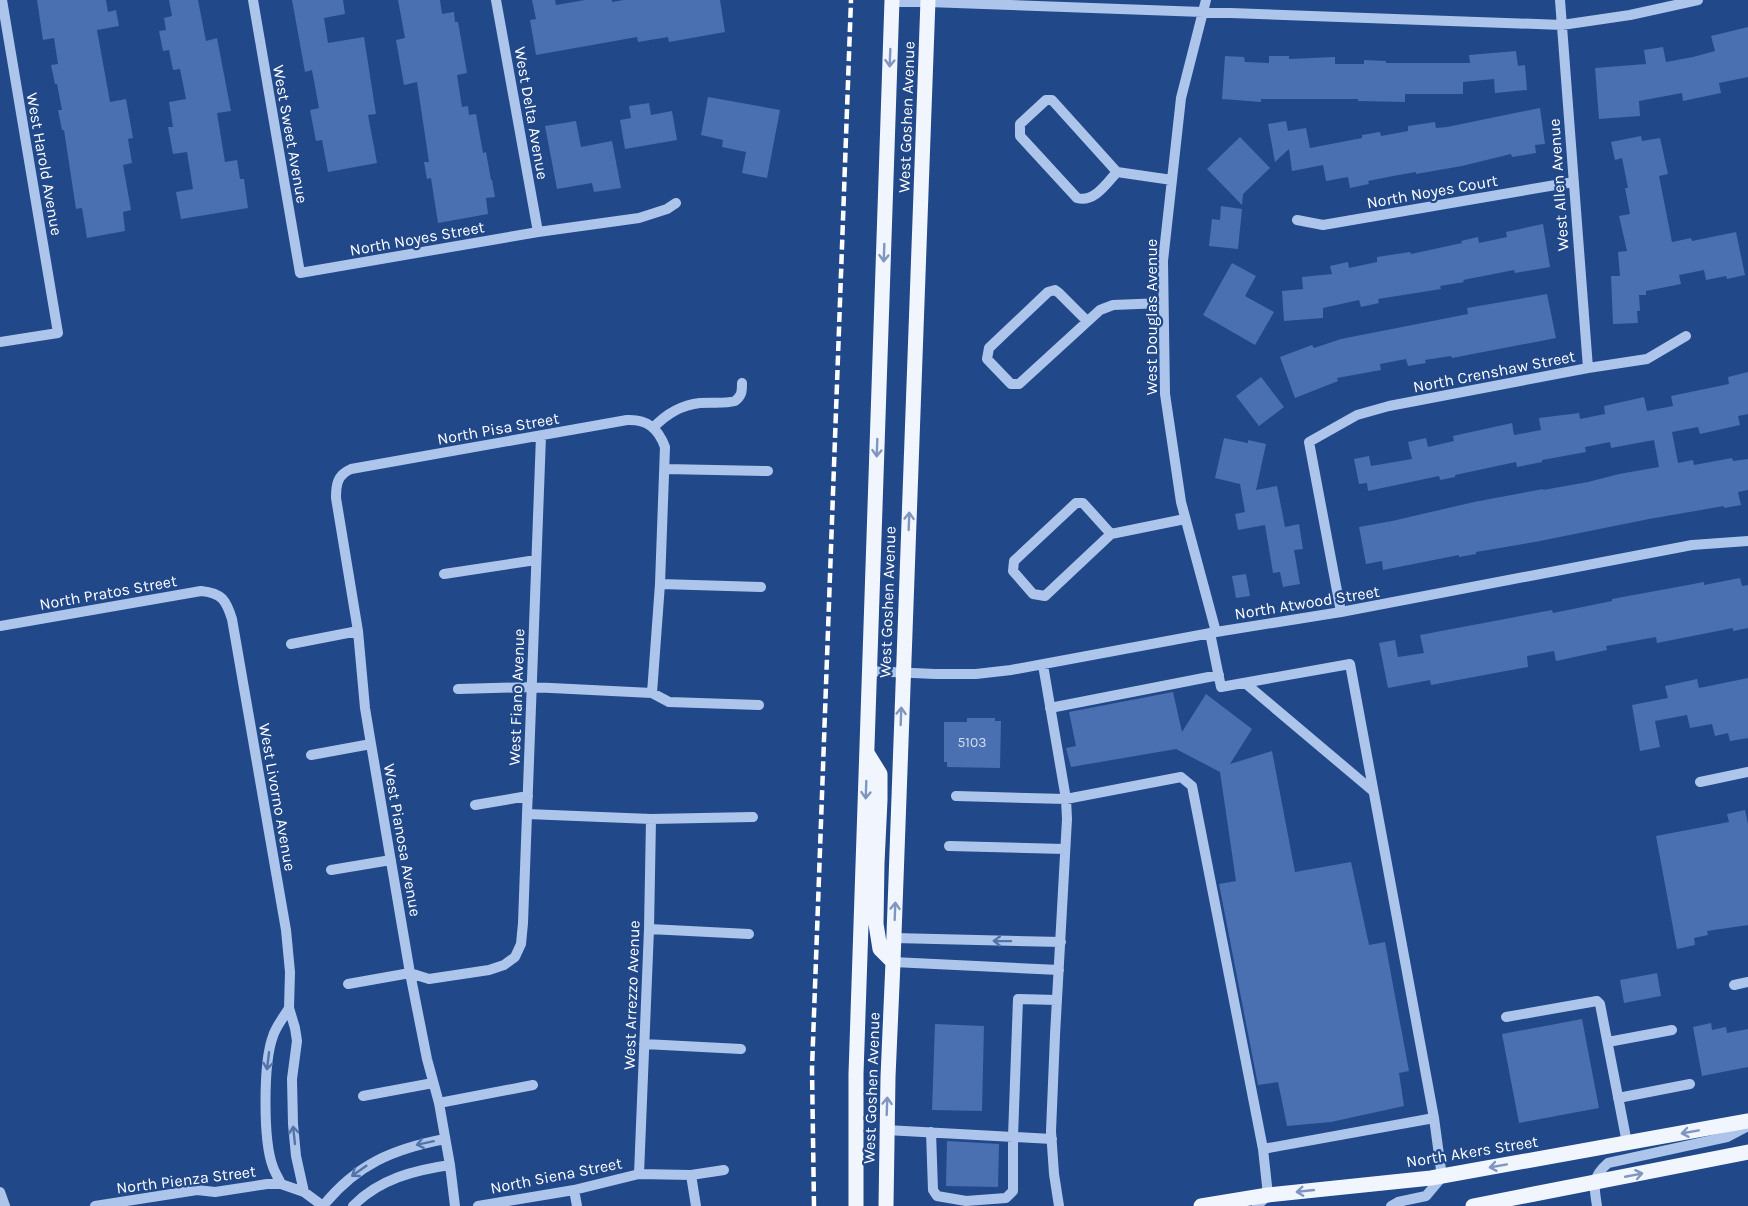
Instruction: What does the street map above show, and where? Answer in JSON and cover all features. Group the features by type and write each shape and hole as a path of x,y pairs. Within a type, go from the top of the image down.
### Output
{"main road":[{"name":"West Goshen Avenue","path":"856,1206 856,1074 892,1"},
{"name":"West Goshen Avenue","path":"886,1206 886,1130 928,1"},
{"path":"867,753 880,774 876,924 880,949 893,962"},
{"name":"North Akers Street","path":"1201,1206 1263,1201 1442,1177 1627,1143 1748,1124"},
{"path":"1473,1206 1748,1152"}],"street":[{"name":"West Harold Avenue","path":"0,342 58,333 2,0"},
{"name":"West Sweet Avenue","path":"253,0 300,273"},
{"name":"West Delta Avenue","path":"496,0 538,232"},
{"name":"West Douglas Avenue","path":"1206,0 1181,98 1162,261 1165,394 1181,502 1213,632 1219,675"},
{"name":"West Allen Avenue","path":"1560,0 1588,368"},
{"path":"892,1 1562,25 1630,15 1698,0"},
{"path":"1117,172 1092,198 1084,200 1077,198 1020,136 1020,124 1046,100 1052,100 1117,172 1172,180"},
{"name":"North Noyes Court","path":"1297,220 1323,225 1573,182"},
{"path":"538,232 639,218 667,209 676,203"},
{"name":"North Noyes Street","path":"300,273 538,232"},
{"path":"1087,321 1055,290 1048,292 989,348 987,359 1011,384 1019,384 1100,310 1113,304 1163,303"},
{"name":"North Crenshaw Street","path":"1341,612 1309,442 1357,415 1389,406 1647,359 1686,336"},
{"path":"652,693 665,468 665,447 657,432 661,419 681,408 701,403 735,401 742,393 742,383"},
{"name":"North Pisa Street","path":"339,477 351,470 627,420 644,421 657,432"},
{"name":"West Fiano Avenue","path":"410,973 429,979 489,969 504,965 515,957 521,944 541,436"},
{"path":"665,468 768,471"},
{"name":"West Pianosa Avenue","path":"339,477 336,498 358,631 365,708 410,973 427,1059 439,1103 455,1206"},
{"path":"1111,534 1083,503 1076,503 1014,561 1013,571 1034,594 1046,596 1111,534 1185,519"},
{"name":"North Atwood Street","path":"870,671 976,674 1043,665 1213,632 1341,612 1692,545 1748,541"},
{"path":"444,574 536,560"},
{"path":"660,584 761,587"},
{"name":"North Pratos Street","path":"0,626 201,591 220,595"},
{"name":"West Livorno Avenue","path":"220,595 232,619 286,930 291,972 290,1008 297,1041 292,1078 292,1124 304,1192"},
{"path":"291,644 358,631"},
{"path":"1050,708 1219,675 1221,687 1350,664 1434,1118 1442,1177 1426,1196 1398,1202 1391,1206"},
{"path":"1043,665 1066,799 1061,942 1052,1081 1052,1139 1059,1206"},
{"path":"1245,683 1373,791"},
{"path":"458,689 531,687 652,693 669,702 759,705"},
{"path":"311,755 371,744"},
{"path":"1700,783 1748,772"},
{"path":"956,796 1066,799 1181,777 1192,786 1263,1149 1263,1201"},
{"path":"475,805 528,796"},
{"path":"527,814 651,819 753,818"},
{"name":"West Arrezzo Avenue","path":"639,1174 651,819"},
{"path":"949,846 1065,849"},
{"path":"331,870 391,860"},
{"path":"649,928 749,934"},
{"path":"894,938 1061,942"},
{"path":"893,962 1059,970"},
{"path":"348,984 410,973"},
{"path":"1734,985 1748,982"},
{"path":"931,1132 933,1190 937,1196 966,1201 1006,1198 1013,1191 1018,999 1057,1000"},
{"path":"1506,1017 1597,1000 1600,1004 1608,1042 1627,1143"},
{"name":"West Livorno Avenue","path":"281,1184 272,1166 270,1153 266,1114 267,1059 273,1036 290,1008"},
{"path":"1608,1042 1672,1030"},
{"path":"644,1044 741,1049"},
{"path":"363,1096 433,1083"},
{"path":"1618,1098 1690,1084"},
{"path":"439,1103 533,1085"},
{"path":"1263,1149 1434,1118"},
{"path":"1597,1206 1593,1183 1600,1170 1608,1164 1727,1137 1748,1124"},
{"path":"886,1130 1052,1139"},
{"path":"281,1184 304,1192 323,1206 338,1188 372,1162 395,1151 445,1139"},
{"path":"353,1206 389,1181 423,1169 450,1165"},
{"name":"North Siena Street","path":"478,1206 574,1190 639,1174 691,1174 724,1170"},
{"path":"691,1174 696,1206"},
{"name":"North Pienza Street","path":"95,1206 197,1190 214,1192 281,1184"},
{"path":"574,1190 577,1206"},
{"path":"0,1192 5,1206"}],"building":[{"path":"37,0 106,0 108,12 116,10 119,26 97,30 110,102 126,99 133,138 128,139 132,163 123,165 131,210 123,212 125,231 87,238 82,208 76,209 64,130 62,130 58,110 62,110 51,65 58,64 54,38 43,40"},
{"path":"169,0 198,0 206,41 217,38 231,111 217,113 225,162 237,160 240,179 244,179 248,208 181,219 176,192 193,189 187,152 173,154 168,127 173,127 169,102 186,99 180,69 173,70 169,50 163,51 159,31 166,30 164,18 172,16"},
{"path":"292,0 343,0 345,14 324,18 328,43 364,37 376,114 368,115 377,163 328,172 322,140 316,141 310,110 319,108 312,70 305,72"},
{"path":"398,0 440,0 442,14 454,12 455,22 458,22 467,73 457,75 462,107 468,106 469,115 476,114 483,153 486,152 495,197 486,198 488,214 438,223 431,178 427,179 424,162 429,162 417,82 404,85 396,40 405,38"},
{"path":"532,0 555,0 556,5 585,0 612,0 612,2 720,0 725,32 669,42 668,37 638,42 637,37 536,55 530,20 536,19"},
{"path":"1748,27 1748,77 1719,83 1721,93 1683,101 1682,93 1639,101 1640,116 1599,119 1595,68 1646,64 1644,50 1663,47 1666,62 1693,57 1715,51 1711,36"},
{"path":"1516,51 1518,66 1525,65 1527,90 1495,93 1494,79 1463,82 1463,94 1405,94 1405,102 1358,101 1358,99 1261,99 1261,102 1222,99 1225,56 1244,57 1245,62 1269,63 1269,56 1289,56 1289,59 1335,57 1335,64 1364,64 1364,60 1386,61 1386,63 1470,63 1469,55"},
{"path":"708,97 780,110 767,178 742,173 746,152 722,147 723,140 701,135"},
{"path":"649,103 651,115 672,111 677,140 625,149 620,120 631,118 629,106"},
{"path":"1540,108 1545,144 1535,145 1536,153 1512,157 1511,154 1462,166 1393,176 1368,181 1369,184 1350,188 1348,177 1326,181 1323,165 1292,171 1289,149 1275,162 1268,124 1286,121 1288,131 1306,128 1310,148 1362,138 1362,135 1380,132 1381,136 1408,131 1408,126 1435,122 1436,128 1447,127"},
{"path":"576,121 581,147 612,141 621,188 594,192 592,183 557,189 545,126"},
{"path":"1641,136 1642,141 1660,138 1668,174 1659,176 1672,242 1691,238 1692,241 1736,232 1745,275 1706,280 1704,270 1679,275 1681,284 1646,291 1646,295 1639,295 1638,323 1613,324 1611,276 1620,276 1618,252 1627,251 1619,216 1630,214 1622,158 1615,160 1611,142"},
{"path":"1240,137 1270,168 1243,194 1242,205 1207,169"},
{"path":"1221,206 1242,209 1238,249 1209,246 1212,219 1220,220"},
{"path":"1543,224 1550,267 1515,273 1514,270 1463,280 1464,282 1440,286 1441,289 1378,299 1379,303 1361,307 1359,300 1323,308 1323,318 1284,321 1282,291 1303,289 1302,277 1332,274 1330,266 1348,262 1349,268 1377,262 1377,257 1410,252 1411,254 1462,243 1461,241 1478,237 1479,243 1507,237 1506,232"},
{"path":"1232,263 1256,276 1245,296 1274,312 1255,345 1203,315"},
{"path":"1547,294 1556,338 1452,358 1451,356 1425,360 1426,363 1408,366 1406,359 1380,364 1381,370 1337,378 1338,381 1295,398 1280,357 1312,345 1314,348 1341,339 1468,314 1467,308"},
{"path":"1748,372 1748,414 1738,416 1740,425 1700,434 1698,427 1672,432 1678,463 1693,460 1694,465 1732,458 1733,461 1748,459 1748,490 1738,492 1741,505 1649,519 1383,570 1382,561 1366,564 1359,527 1474,502 1659,467 1654,440 1611,448 1610,442 1585,447 1586,452 1542,460 1542,462 1517,467 1516,462 1440,480 1439,476 1368,491 1367,483 1359,484 1354,459 1369,456 1371,466 1412,459 1408,442 1426,438 1428,447 1454,441 1453,436 1512,423 1514,435 1541,430 1539,418 1579,413 1580,419 1605,414 1604,406 1644,397 1647,411 1673,406 1671,396 1729,384 1728,377"},
{"path":"1261,377 1284,407 1259,426 1236,396"},
{"path":"1224,438 1266,444 1256,490 1277,486 1285,527 1299,524 1303,549 1294,550 1300,584 1283,587 1280,572 1273,573 1265,525 1238,530 1235,514 1245,512 1240,484 1215,478"},
{"path":"1246,574 1250,596 1236,598 1232,576"},
{"path":"1740,578 1742,586 1748,585 1748,628 1733,631 1733,628 1657,643 1656,637 1606,646 1607,650 1556,661 1554,651 1527,656 1528,667 1431,685 1430,680 1388,688 1379,643 1395,640 1398,657 1424,653 1420,635 1552,610 1553,613 1612,601 1612,599 1704,582 1704,585"},
{"path":"1748,678 1748,738 1730,741 1728,733 1715,736 1712,724 1690,728 1687,715 1655,721 1660,747 1640,751 1632,705 1668,698 1665,686 1697,679 1699,688"},
{"path":"1173,692 1182,732 1206,694 1252,729 1230,764 1272,751 1295,872 1351,862 1369,945 1385,942 1409,1071 1399,1073 1404,1106 1331,1122 1287,1126 1278,1082 1258,1085 1219,884 1236,881 1220,772 1176,749 1071,767 1066,748 1076,746 1069,712"},
{"path":"967,718 995,718 995,721 1001,721 1000,768 947,767 947,762 944,762 944,722 967,722"},
{"path":"1745,810 1748,824 1748,925 1707,931 1708,935 1694,938 1695,945 1677,949 1656,836 1729,822 1727,814"},
{"path":"1657,973 1661,996 1624,1003 1620,980"},
{"path":"1582,1019 1599,1108 1519,1123 1502,1034"},
{"path":"1711,1023 1712,1030 1726,1027 1727,1033 1748,1029 1748,1067 1702,1076 1693,1027"},
{"path":"935,1024 984,1026 982,1111 932,1110"},
{"path":"947,1141 999,1144 998,1187 946,1186"}],"railway":[{"path":"814,1206 812,1069 851,0"}]}
